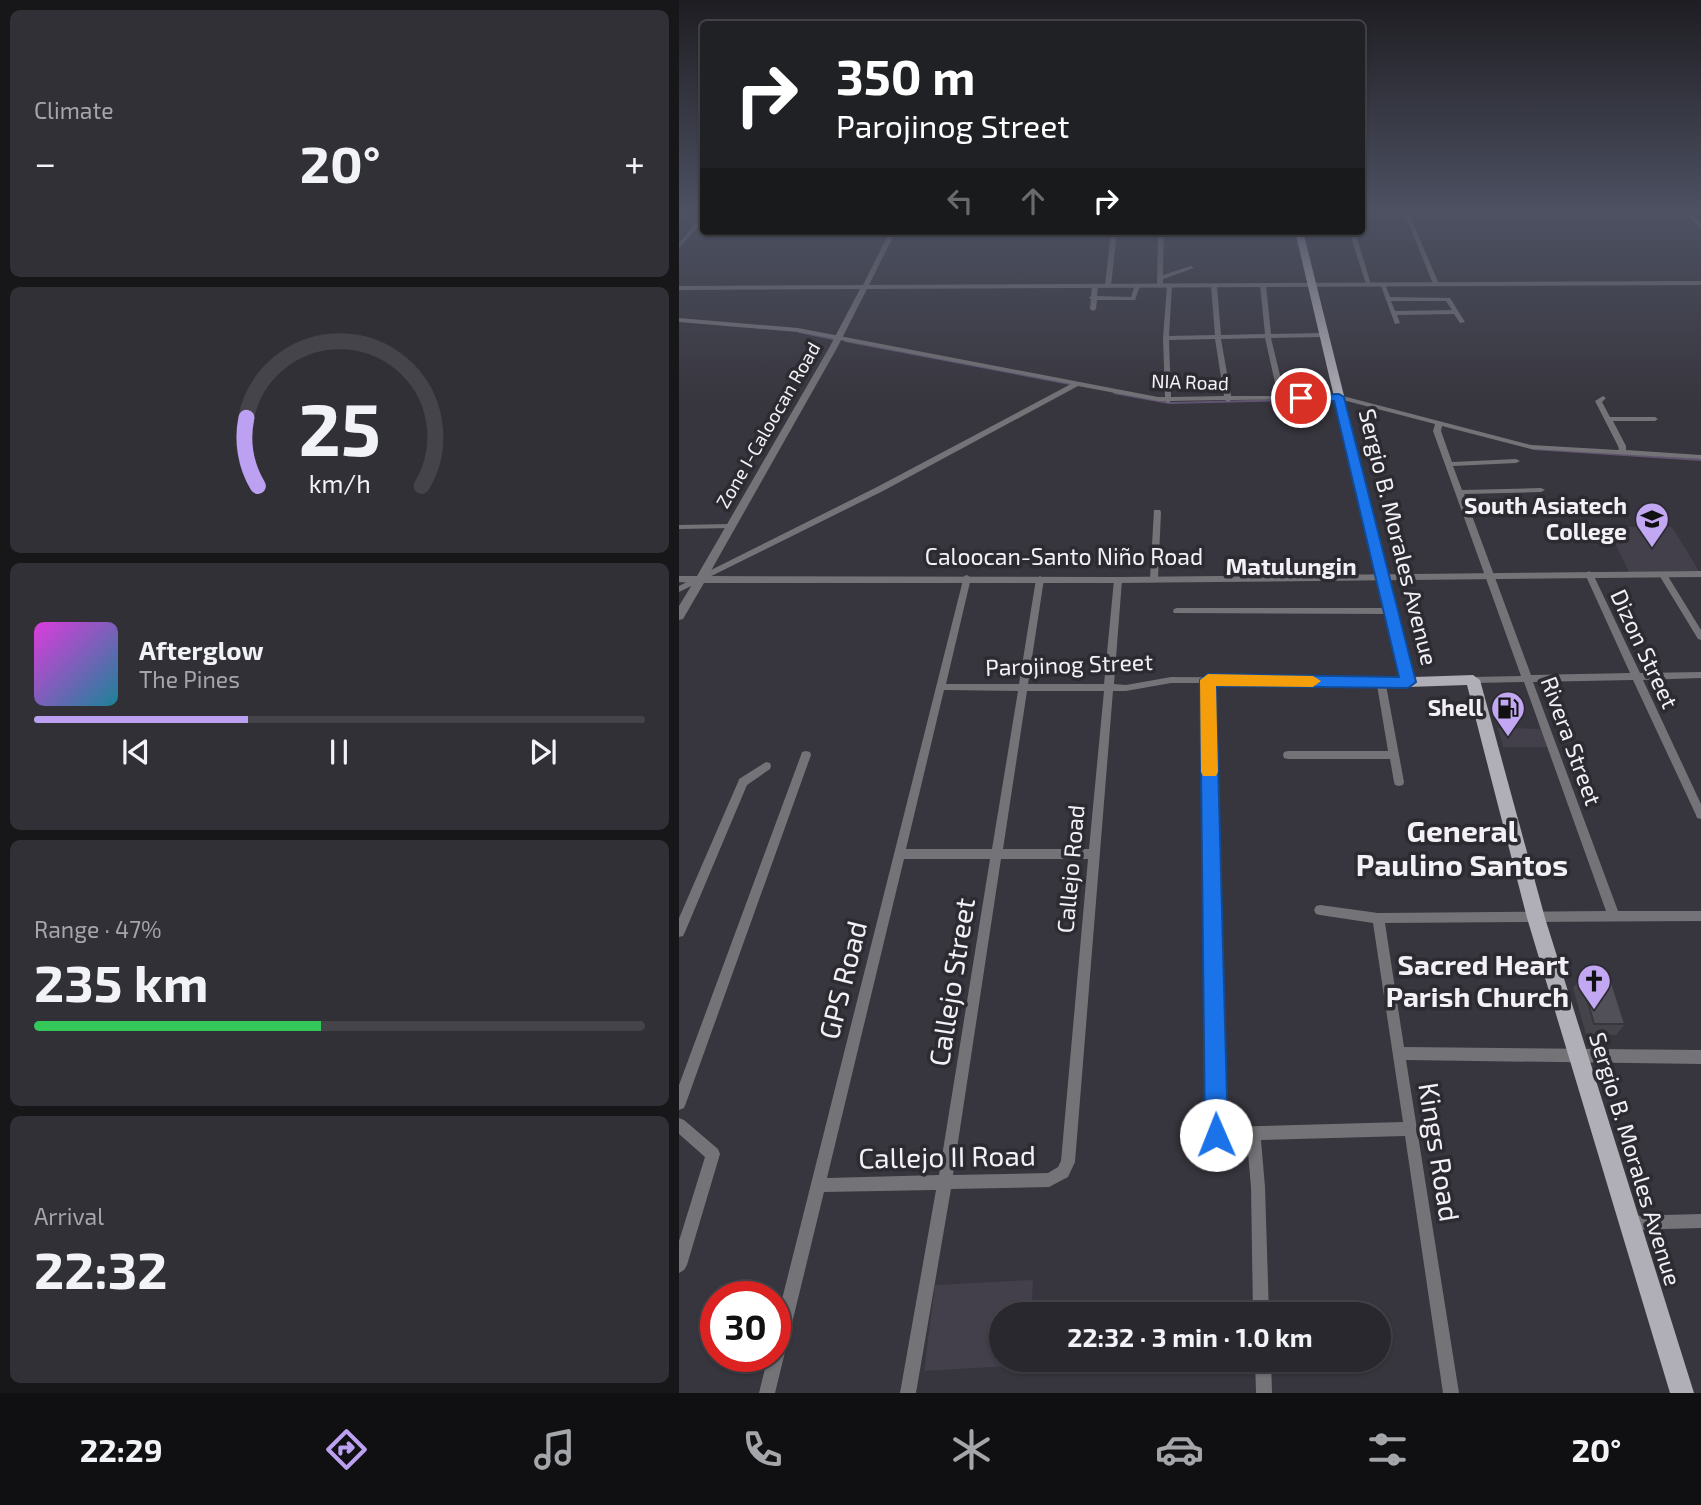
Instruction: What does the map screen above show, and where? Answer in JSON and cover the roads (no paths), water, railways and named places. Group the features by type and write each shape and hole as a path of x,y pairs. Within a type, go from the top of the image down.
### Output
{"main road":[{"name":"Sergio B. Morales Avenue","path":"1309,277 1408,682 1473,680 1536,918 1682,1393"}],"street":[{"path":"865,286 870,277"},
{"path":"1108,286 1109,277"},
{"path":"1163,277 1168,401"},
{"path":"1163,283 1174,277"},
{"path":"1367,277 1369,284"},
{"path":"1433,277 1436,284"},
{"path":"679,288 1137,286 1163,283 1214,286 1701,283"},
{"path":"1382,284 1398,323"},
{"path":"1263,285 1268,336 1282,398"},
{"name":"Zone I-Caloocan Road","path":"679,616 865,286"},
{"path":"1093,309 1095,286"},
{"path":"1132,307 1137,286"},
{"path":"1214,286 1218,337 1228,400"},
{"path":"1093,298 1133,299"},
{"path":"1388,299 1448,299 1462,322"},
{"path":"1394,313 1456,312"},
{"name":"NIA Road","path":"679,320 785,328 1168,401 1339,397 1438,425 1531,447 1701,457"},
{"path":"1166,338 1322,335"},
{"path":"679,589 880,489 1077,384"},
{"path":"1603,398 1598,401 1622,446 1623,450 1617,453"},
{"path":"1608,419 1655,419"},
{"name":"Rivera Street","path":"1438,425 1459,492 1614,917"},
{"path":"1449,464 1516,461"},
{"path":"1459,492 1541,490"},
{"path":"1154,579 1157,512"},
{"path":"679,527 730,526"},
{"name":"Dizon Street","path":"1588,574 1701,815"},
{"name":"Caloocan-Santo Niño Road","path":"679,579 1118,580 1701,574"},
{"path":"1663,575 1701,637"},
{"name":"GPS Road","path":"767,1393 967,578"},
{"name":"Callejo Street","path":"908,1393 945,1181 1040,579"},
{"name":"Callejo Road","path":"1068,1162 1118,580"},
{"path":"1177,611 1391,611"},
{"path":"1473,680 1701,676"},
{"name":"Parojinog Street","path":"941,687 1107,688 1140,686 1171,680 1381,684 1408,682"},
{"path":"1208,680 1209,1135 1411,1129"},
{"path":"1381,684 1399,782"},
{"path":"679,1103 806,755"},
{"path":"1288,755 1394,755"},
{"path":"679,932 743,782 766,766"},
{"path":"899,854 1093,854"},
{"path":"1320,910 1378,918 1701,916"},
{"name":"Kings Road","path":"1378,918 1451,1393"},
{"path":"1399,1054 1701,1057"},
{"path":"679,1125 713,1154 679,1265"},
{"path":"1253,1133 1258,1187 1261,1302"},
{"name":"Callejo II Road","path":"818,1185 1049,1180 1063,1172 1068,1162"},
{"path":"1629,1223 1701,1221"},
{"path":"1263,1372 1264,1393"}],"waterway":[{"path":"799,332 833,339"},
{"path":"845,341 1070,384"},
{"path":"1114,393 1169,403 1333,399"},
{"path":"1533,449 1701,460"}],"place":[{"name":"South Asiatech College","path":"1652,549"},
{"name":"Shell","path":"1508,738"},
{"name":"Sacred Heart Parish Church","path":"1594,1011"}],"district":[{"name":"Matulungin","path":"1291,567"},
{"name":"General Paulino Santos","path":"1462,849"}]}
